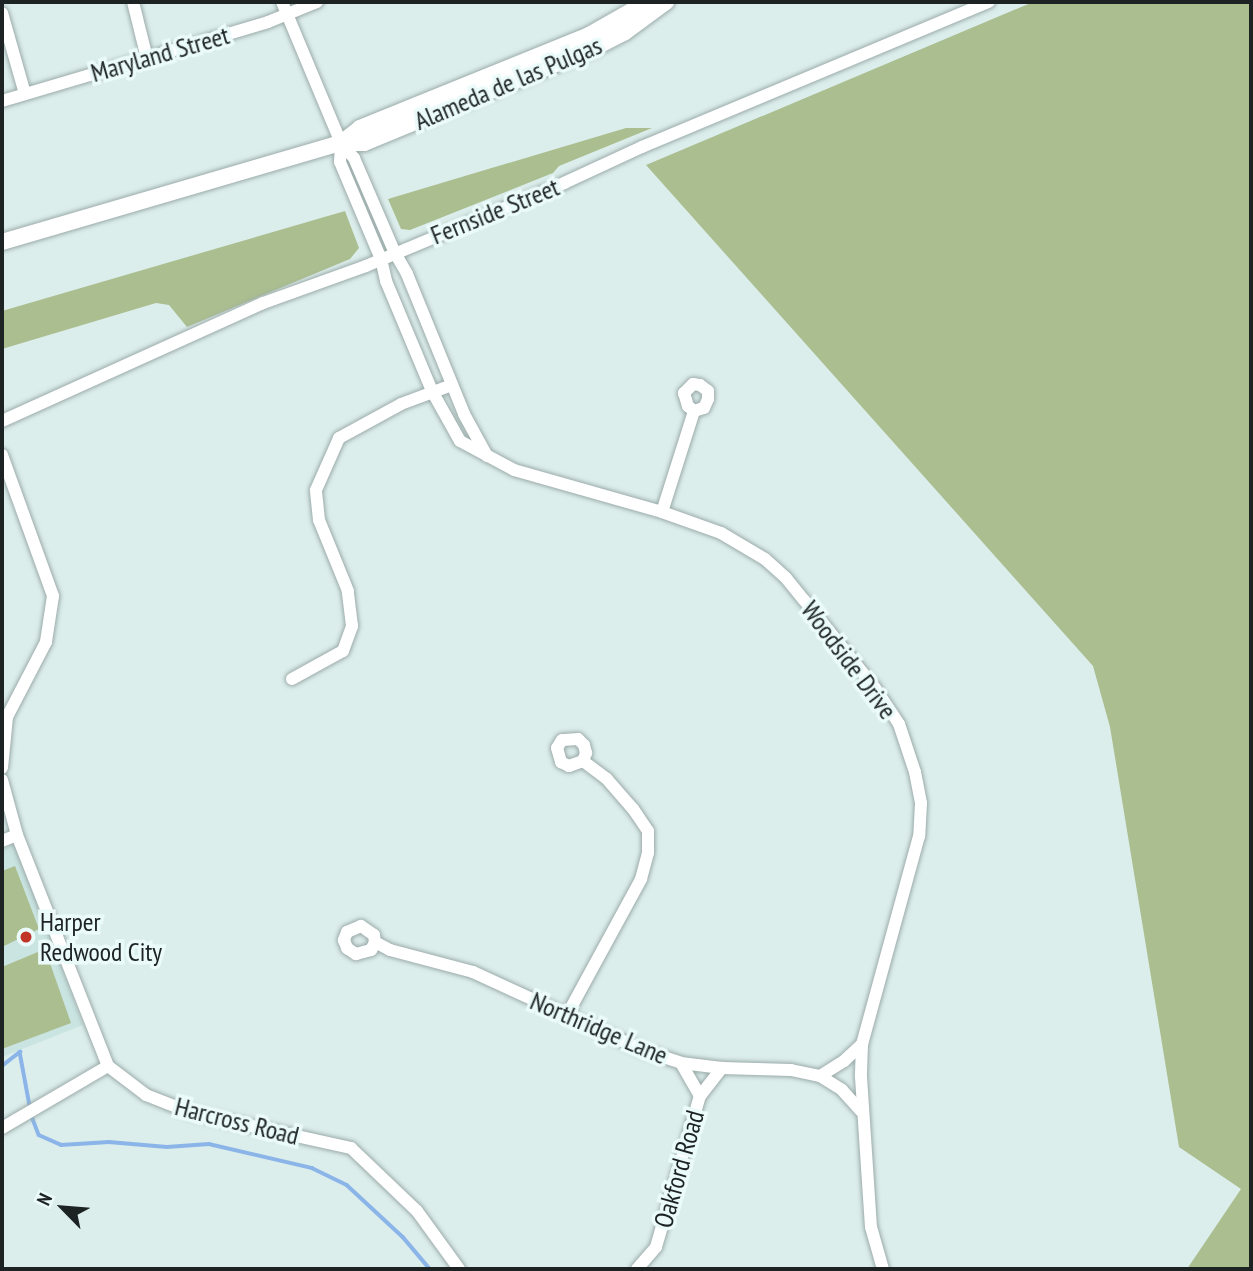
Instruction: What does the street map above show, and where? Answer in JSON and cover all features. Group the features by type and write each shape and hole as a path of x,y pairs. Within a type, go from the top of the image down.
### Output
{"main road":[{"name":"Alameda de las Pulgas","path":"341,143 359,128 589,35 647,2"},
{"name":"Alameda de las Pulgas","path":"2,242 341,143 364,143 592,49 625,32 666,2"}],"street":[{"path":"133,2 148,58"},
{"path":"282,2 341,143 354,158 488,457"},
{"name":"Maryland Street","path":"2,101 286,15 317,2"},
{"name":"Fernside Street","path":"2,421 251,309 381,259 989,2"},
{"path":"2,13 25,94"},
{"name":"Woodside Drive","path":"341,143 340,162 381,259 386,281 432,391 460,441 488,457 546,481 662,512 721,533 765,559 786,578 875,688 899,724 915,772 920,803 919,836 862,1044 861,1111 871,1227 883,1269"},
{"path":"292,679 343,651 352,626 348,591 318,520 316,490 339,438 363,423 453,384"},
{"path":"662,512 694,411"},
{"path":"2,455 53,596 46,642 7,717 2,768"},
{"path":"567,1015 641,879 648,853 648,831 633,809 607,779 583,761"},
{"path":"2,780 17,835 108,1066 2,1128"},
{"path":"2,841 17,835"},
{"name":"Northridge Lane","path":"375,942 390,950 473,972 645,1051 681,1063 722,1068 791,1070 820,1076 842,1090 861,1111"},
{"path":"820,1076 844,1061 862,1044"},
{"path":"681,1063 699,1096"},
{"name":"Harcross Road","path":"108,1066 146,1095 192,1113 351,1148 417,1211 459,1269"},
{"name":"Oakford Road","path":"637,1269 656,1247 699,1096 722,1068"}],"shaded area":[{"name":"Harper Redwood City","path":"16,844 83,1025 2,1057 2,850"}],"green space":[{"path":"1033,2 1251,2 1251,1269 1187,1269 1241,1189 1179,1147 1110,727 1093,666 646,165"},
{"path":"626,128 652,128 559,166 553,173 410,230 401,229 388,199"},
{"path":"345,211 359,248 350,259 187,327 169,305 156,303 2,349 2,311"},
{"path":"15,866 39,929 2,947 2,871"},
{"path":"45,949 71,1023 2,1049 2,967"}],"waterway":[{"path":"2,1066 20,1052 30,1106"},
{"path":"31,1114 39,1135 61,1145 109,1142 167,1147 209,1144 312,1168 347,1185 403,1237 430,1269"}],"place":[{"name":"Harper Redwood City","path":"26,937"}]}
